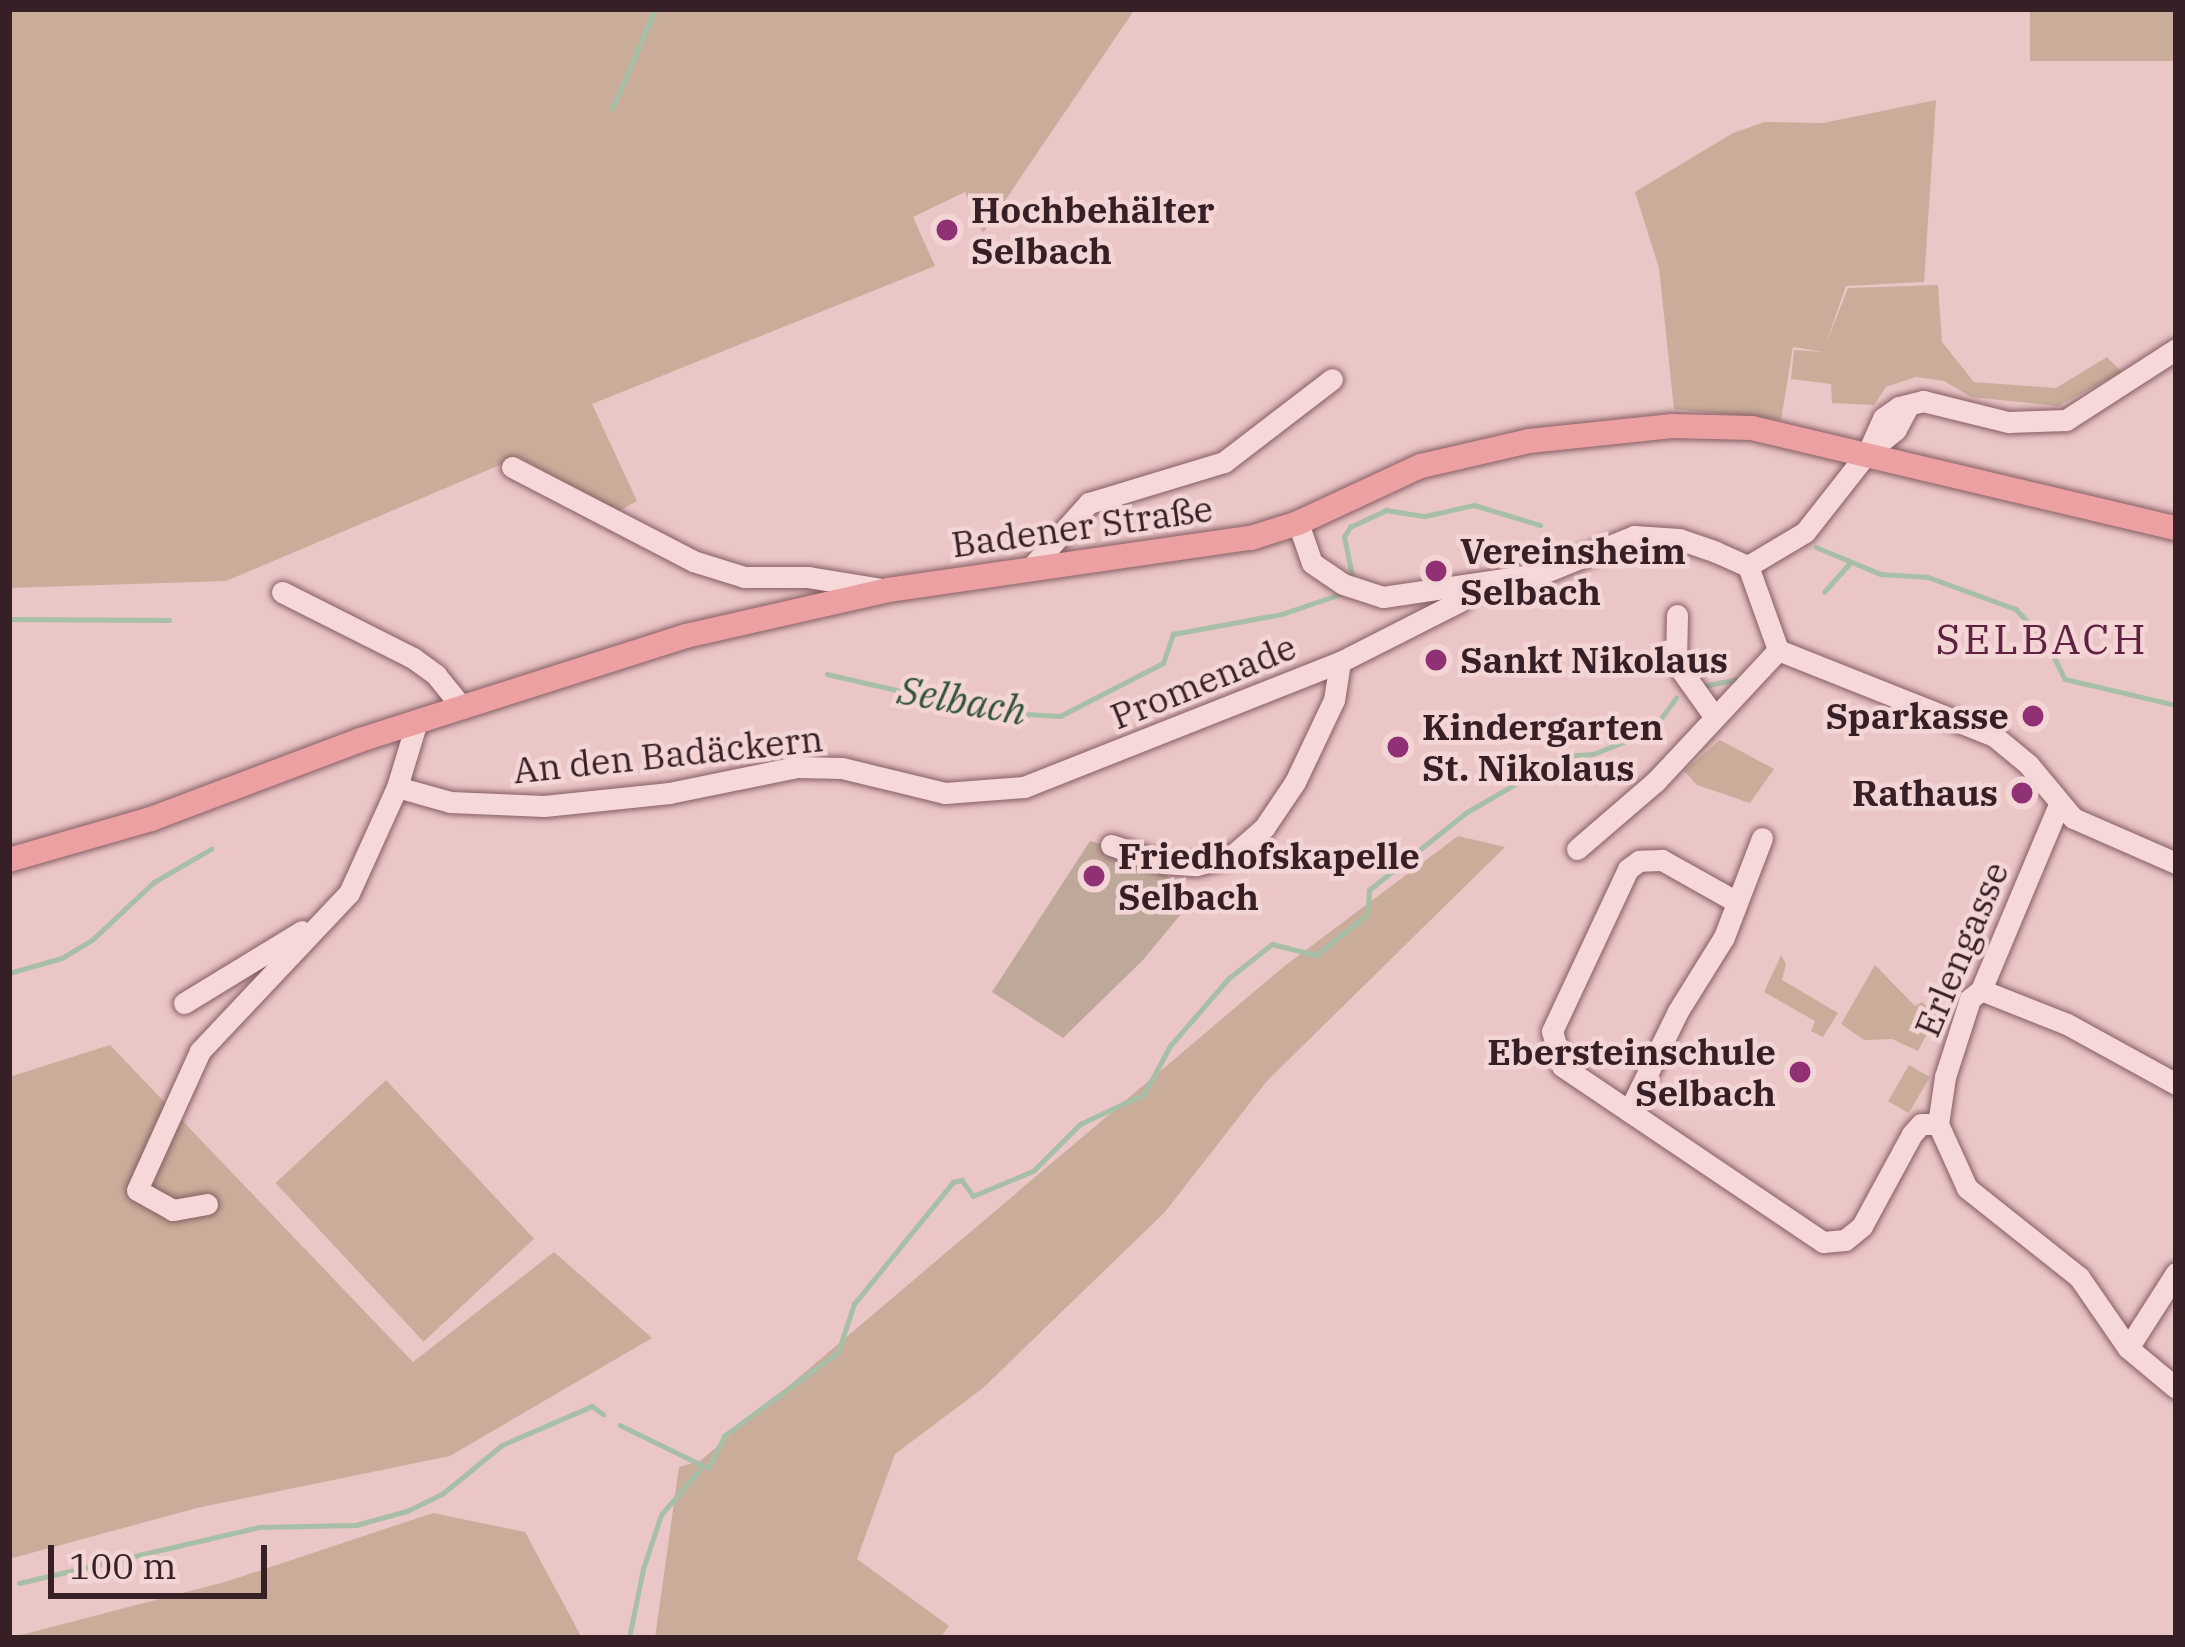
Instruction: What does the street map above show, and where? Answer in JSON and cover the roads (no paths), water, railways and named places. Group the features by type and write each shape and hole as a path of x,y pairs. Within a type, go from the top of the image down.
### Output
{"main road":[{"name":"Badener Straße","path":"9,860 152,819 417,721 686,636 888,590 1251,538 1298,523 1421,466 1529,441 1672,426 1752,428 2176,529"}],"street":[{"path":"1748,566 1805,532 1868,452 1883,418 1909,405 1935,402 2008,422 2066,420 2176,349"},
{"path":"1030,570 1089,503 1224,462 1332,379"},
{"path":"512,467 710,566 744,578 808,578 888,590"},
{"path":"1298,523 1312,562 1343,584 1383,597 1543,573 1634,536 1679,539 1748,566 1778,650 1994,736 2028,764 2059,804 2106,837 2176,863"},
{"name":"Promenade","path":"945,793 1024,788 1058,778 1340,662 1460,601 1466,587"},
{"path":"282,592 413,658 436,675 461,706"},
{"path":"1677,615 1676,663 1714,716"},
{"path":"1577,849 1656,782 1778,650"},
{"path":"1111,845 1164,863 1196,865 1232,856 1264,828 1294,782 1334,700 1340,662"},
{"path":"207,1204 173,1210 137,1190 200,1051 349,893 398,788 417,721"},
{"name":"An den Badäckern","path":"398,788 449,802 544,806 669,793 797,767 842,768 945,793"},
{"name":"Erlengasse","path":"1939,1124 1970,999 1981,990 2059,804"},
{"path":"1629,1111 1678,1011 1724,937 1762,838"},
{"path":"1735,901 1662,860 1640,861 1628,869 1552,1041 1562,1066 1823,1242 1845,1240 1862,1226 1912,1134 1921,1124 1939,1124 1967,1188 2079,1277 2128,1348 2176,1388"},
{"path":"184,1003 333,912"},
{"path":"1981,990 2067,1024 2176,1084"},
{"path":"2128,1348 2176,1273"}],"waterway":[{"path":"612,109 655,9"},
{"name":"Selbach","path":"1352,575 1344,537 1350,527 1386,510 1425,516 1474,505 1540,525"},
{"name":"Selbach","path":"1816,547 1881,574 1928,577 2016,609 2047,642 2065,679 2176,705"},
{"path":"1824,592 1848,565"},
{"name":"Selbach","path":"827,674 992,712 1060,716 1163,663 1173,634 1282,614 1344,593"},
{"path":"9,619 169,620"},
{"path":"1703,686 1738,679"},
{"path":"620,1425 708,1468 724,1436 838,1352 854,1304 953,1182 962,1180 973,1196 1033,1171 1080,1124 1144,1094 1170,1046 1229,978 1272,944 1316,955 1367,915 1369,890 1467,812 1564,756 1593,754 1652,731 1676,698"},
{"path":"9,973 62,958 92,940 154,882 211,849"},
{"path":"19,1583 259,1527 356,1525 407,1511 442,1494 502,1445 592,1406 603,1414"},
{"path":"629,1638 643,1569 661,1515 699,1470"}],"place":[{"name":"Hochbehälter Selbach","path":"947,230"},
{"name":"Vereinsheim Selbach","path":"1436,571"},
{"name":"Sankt Nikolaus","path":"1436,660"},
{"name":"Sparkasse","path":"2033,716"},
{"name":"Kindergarten St. Nikolaus","path":"1398,747"},
{"name":"Rathaus","path":"2022,793"},
{"name":"Friedhofskapelle Selbach","path":"1094,876"},
{"name":"Ebersteinschule Selbach","path":"1800,1072"}],"district":[{"name":"SELBACH","path":"2042,639"}]}
